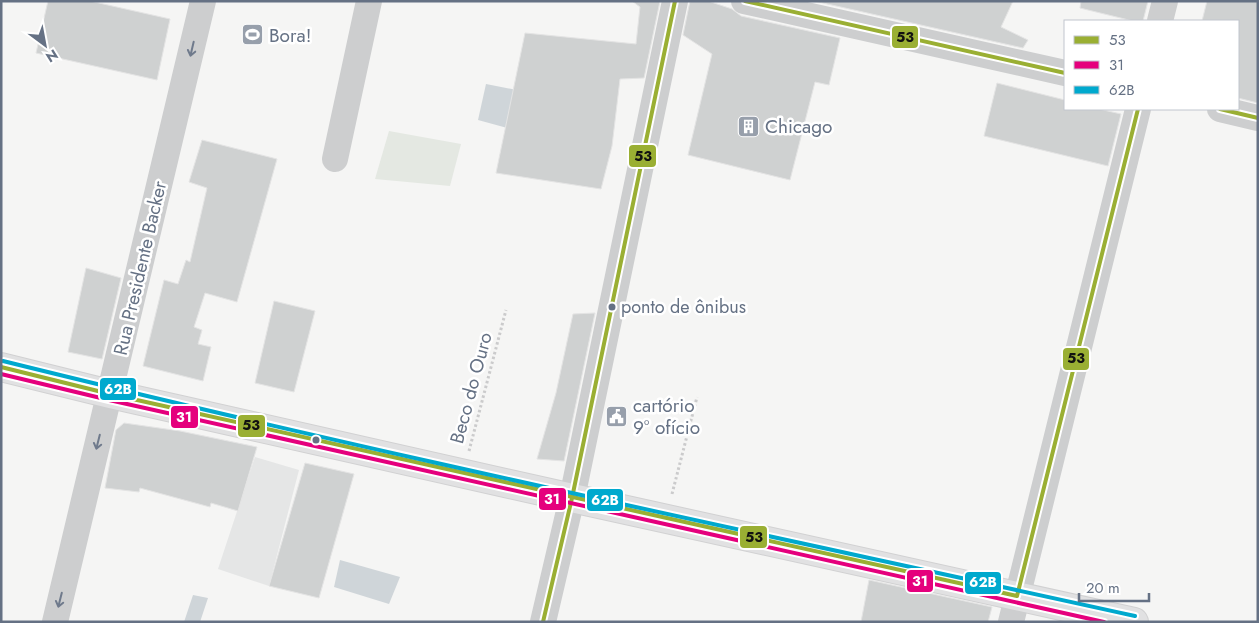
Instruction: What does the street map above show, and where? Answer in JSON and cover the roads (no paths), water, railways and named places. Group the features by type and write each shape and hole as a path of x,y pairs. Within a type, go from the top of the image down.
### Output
{"main road":[{"path":"1,367 110,394 666,519 1014,609 1134,622"}],"street":[{"name":"Rua Presidente Backer","path":"55,622 203,1"},
{"path":"335,159 369,1"},
{"path":"543,622 572,498 675,1"},
{"path":"744,1 1064,73"},
{"path":"1160,20 1165,1"},
{"path":"1014,609 1138,110"},
{"path":"1224,110 1258,118"}],"place":[{"name":"Bora!","path":"253,35"},
{"name":"Chicago","path":"749,126"},
{"name":"ponto de ônibus","path":"612,307"},
{"name":"cartório 9° ofício","path":"617,416"}]}
